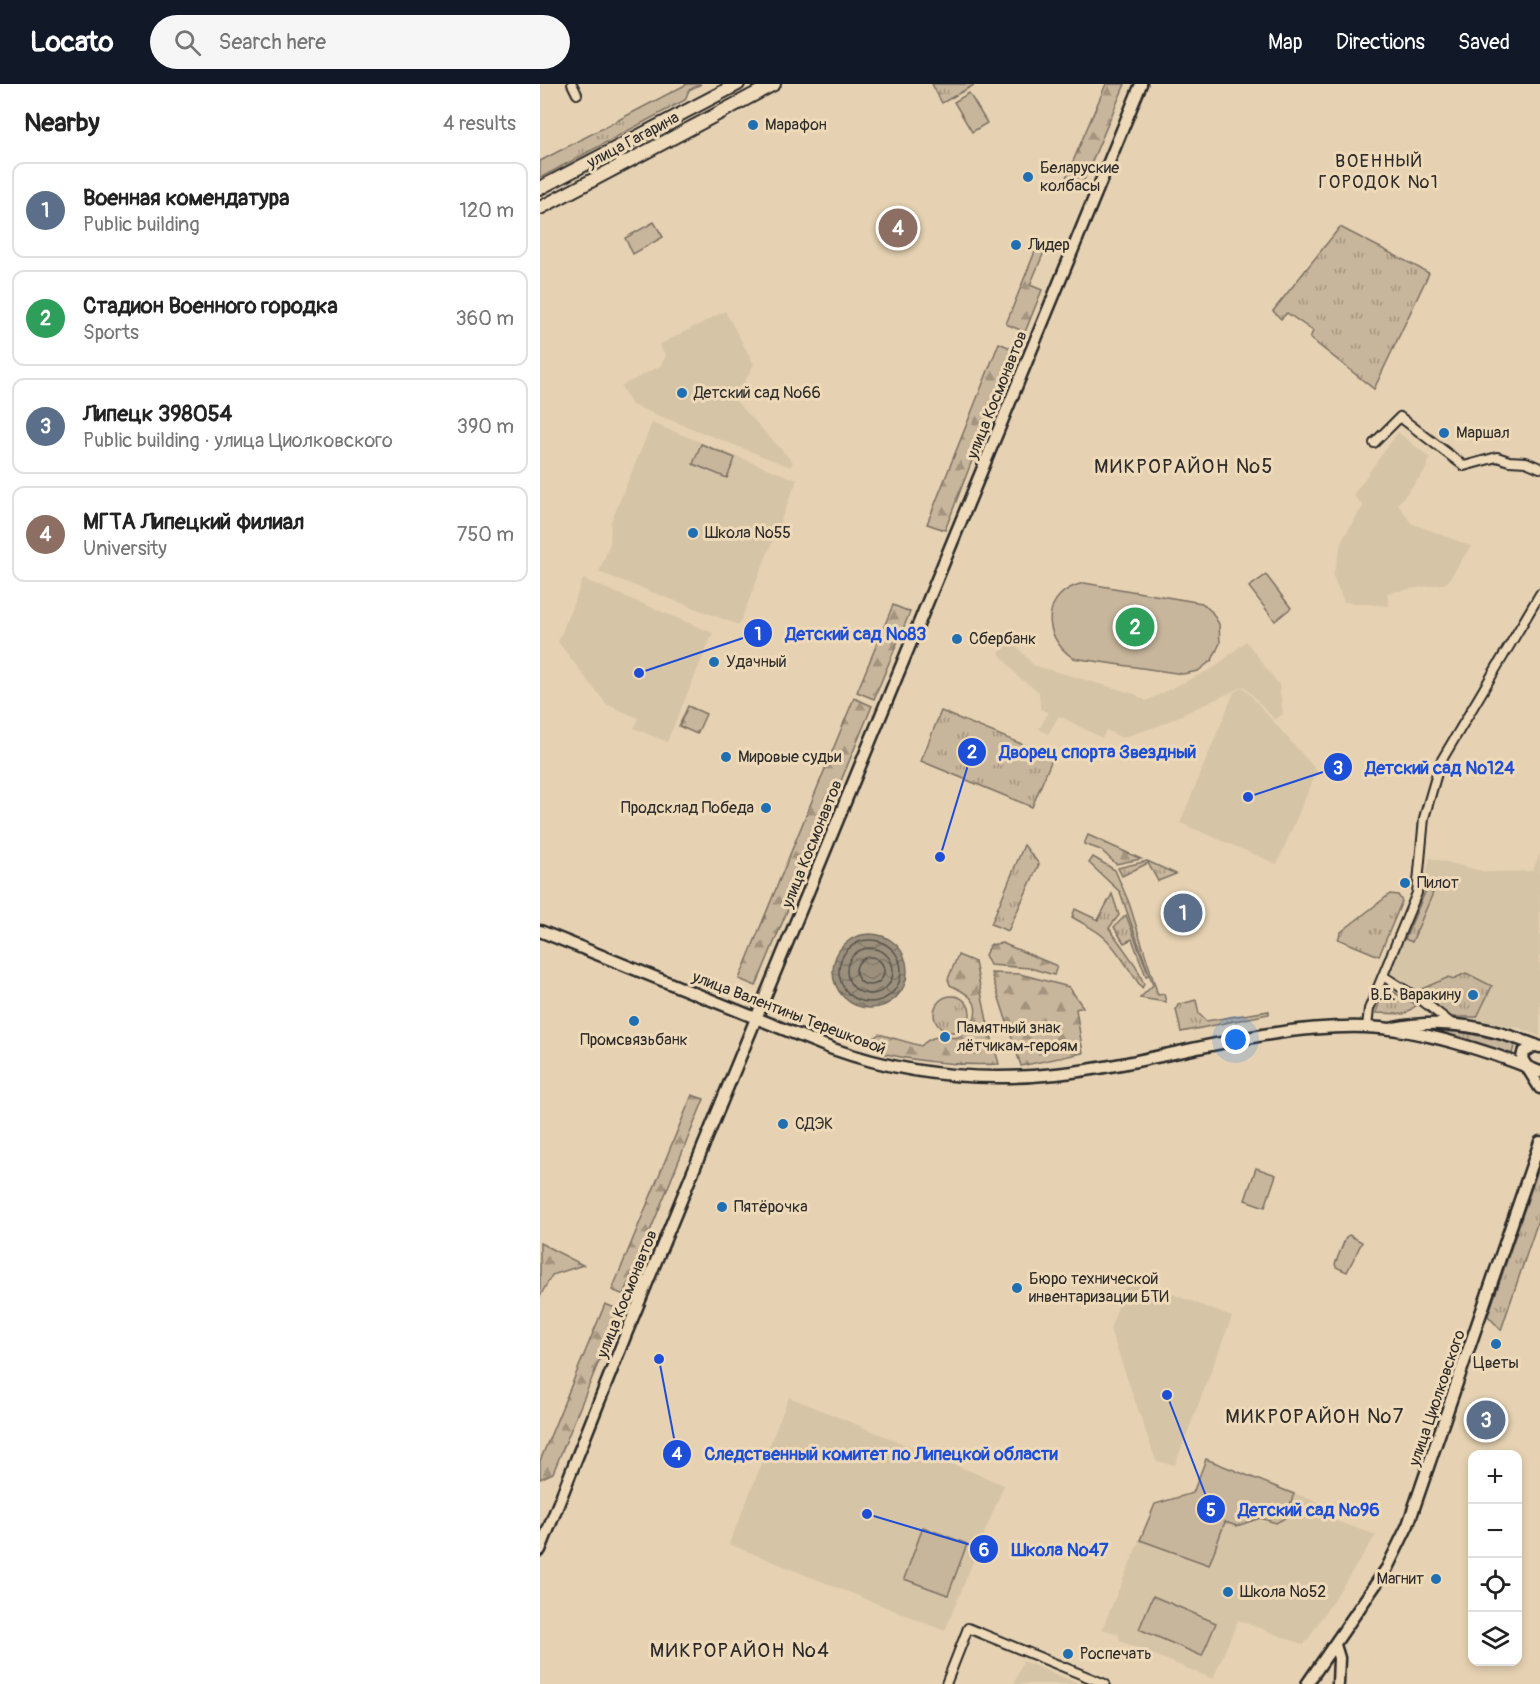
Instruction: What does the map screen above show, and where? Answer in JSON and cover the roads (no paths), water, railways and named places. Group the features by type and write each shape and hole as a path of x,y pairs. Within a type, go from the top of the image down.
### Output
{"main road":[{"name":"улица Гагарина","path":"540,208 774,84"},
{"name":"улица Космонавтов","path":"540,1550 1141,84"},
{"name":"улица Гагарина","path":"540,188 734,85"},
{"name":"улица Валентины Терешковой","path":"540,931 756,1019 884,1066 984,1079 1058,1074 1312,1028 1394,1028 1432,1022 1492,1030 1538,1046"},
{"name":"улица Валентины Терешковой","path":"1394,1028 1494,1054 1540,1072"},
{"path":"1538,1046 1523,1053 1524,1065 1540,1088"},
{"name":"улица Циолковского","path":"1307,1684 1387,1568 1408,1525 1540,1145"},
{"path":"1335,1645 1339,1658 1338,1683"}],"street":[{"path":"572,84 577,94"},
{"path":"734,85 741,102"},
{"path":"1374,443 1400,417 1464,466 1497,457 1509,461 1526,462 1540,468"},
{"path":"1368,1027 1369,1009 1417,893 1424,818 1440,764 1540,594"},
{"path":"1383,976 1452,1024"},
{"path":"1375,993 1385,984 1395,984"},
{"path":"945,1684 968,1628 1105,1684"}],"water":[{"path":"870,934 884,937 896,945 904,957 907,971 904,985 896,997 884,1005 870,1008 856,1005 844,997 836,985 833,971 836,957 844,945 856,937"}],"place":[{"name":"Марафон","path":"753,125"},
{"name":"Беларуские колбасы","path":"1028,177"},
{"name":"МГТА Липецкий филиал","path":"898,228"},
{"name":"Лидер","path":"1016,245"},
{"name":"Детский сад №66","path":"682,393"},
{"name":"Маршал","path":"1444,433"},
{"name":"Школа №55","path":"693,533"},
{"name":"Стадион Военного городка","path":"1135,627"},
{"name":"Сбербанк","path":"957,639"},
{"name":"Удачный","path":"714,662"},
{"name":"Детский сад №83","path":"639,673"},
{"name":"Мировые судьи","path":"726,757"},
{"name":"Детский сад №124","path":"1248,797"},
{"name":"Продсклад Победа","path":"766,808"},
{"name":"Дворец спорта Звездный","path":"940,857"},
{"name":"Пилот","path":"1405,883"},
{"name":"Военная комендатура","path":"1183,913"},
{"name":"В.Б. Варакину","path":"1473,995"},
{"name":"Промсвязьбанк","path":"634,1021"},
{"name":"Памятный знак лётчикам-героям","path":"945,1037"},
{"name":"СДЭК","path":"783,1124"},
{"name":"Пятёрочка","path":"722,1207"},
{"name":"Бюро технической инвентаризации БТИ","path":"1017,1288"},
{"name":"Цветы","path":"1496,1344"},
{"name":"Следственный комитет по Липецкой области","path":"659,1359"},
{"name":"Детский сад №96","path":"1167,1395"},
{"name":"Липецк 398054","path":"1486,1420"},
{"name":"Школа №47","path":"867,1514"},
{"name":"Магнит","path":"1436,1579"},
{"name":"Школа №52","path":"1228,1592"},
{"name":"Роспечать","path":"1068,1654"}],"district":[{"name":"ВОЕННЫЙ ГОРОДОК №1","path":"1379,172"},
{"name":"МИКРОРАЙОН №5","path":"1184,466"},
{"name":"МИКРОРАЙОН №7","path":"1315,1416"},
{"name":"МИКРОРАЙОН №4","path":"740,1650"}]}
